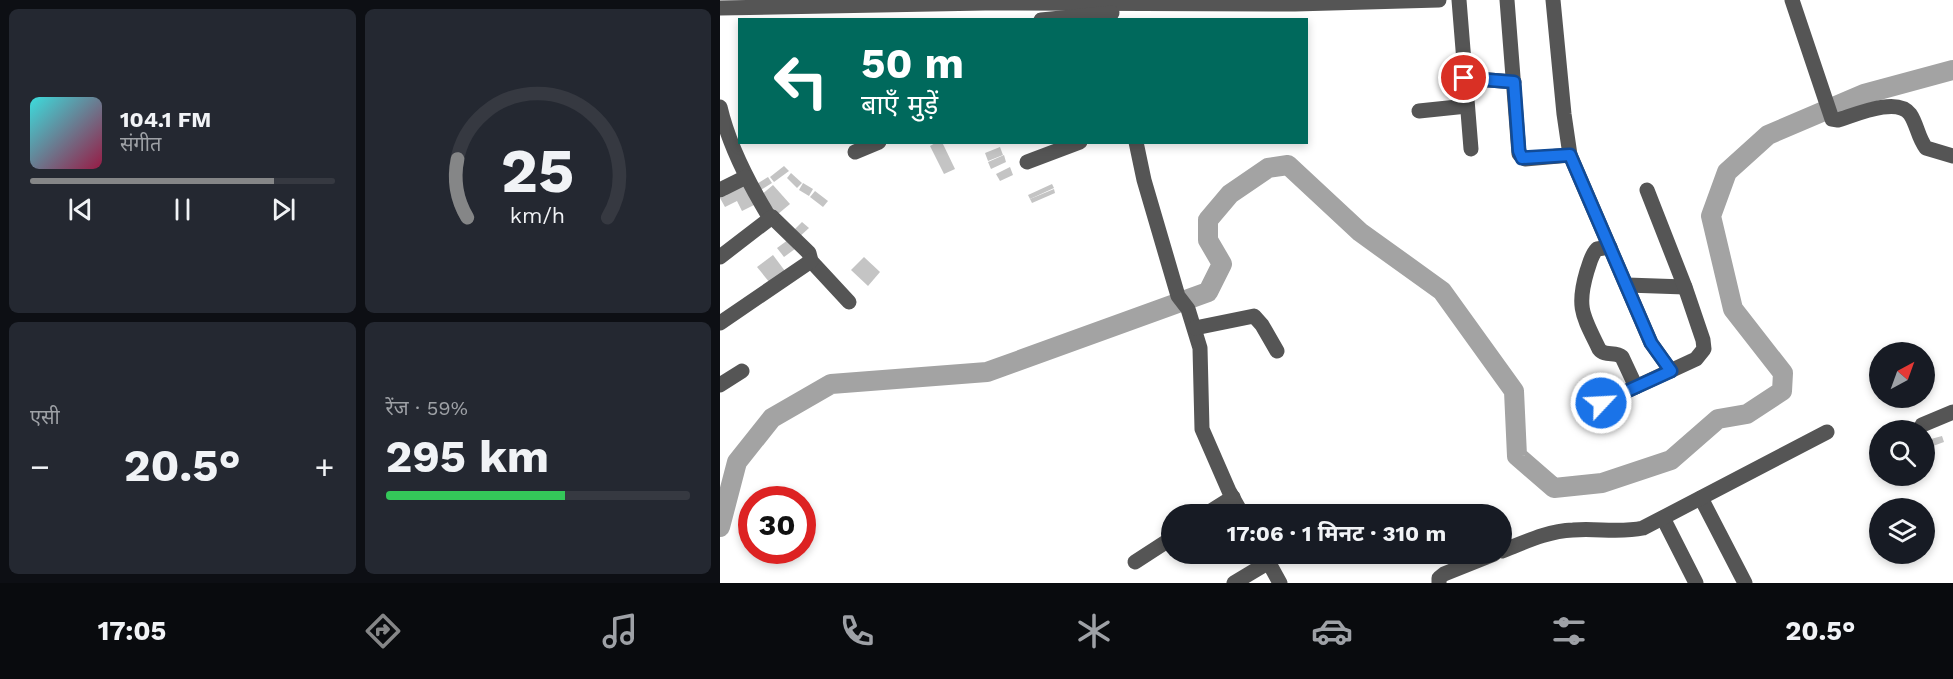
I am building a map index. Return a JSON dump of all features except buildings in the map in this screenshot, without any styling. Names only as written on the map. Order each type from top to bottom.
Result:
[{"type":"street","points":[[1060,18],[1116,12],[1439,0]]},
{"type":"street","points":[[1459,0],[1470,149]]},
{"type":"street","points":[[1507,0],[1520,156],[1525,159],[1570,155]]},
{"type":"street","points":[[1553,0],[1570,155],[1651,343],[1671,371]]},
{"type":"street","points":[[1792,0],[1833,119],[1882,107],[1903,108],[1912,119],[1926,148],[1953,156]]},
{"type":"street","points":[[720,8],[985,2],[1116,12]]},
{"type":"street","points":[[1464,78],[1514,82]]},
{"type":"street","points":[[1419,111],[1467,106]]},
{"type":"street","points":[[720,107],[724,135],[768,216],[772,217],[808,253],[811,261],[849,302]]},
{"type":"street","points":[[855,152],[874,144]]},
{"type":"street","points":[[1028,162],[1075,144]]},
{"type":"street","points":[[1136,144],[1144,180],[1178,296],[1188,309],[1200,348],[1202,429],[1237,504]]},
{"type":"street","points":[[720,190],[746,177]]},
{"type":"street","points":[[1601,403],[1696,359],[1704,349],[1703,339],[1685,287],[1647,190]]},
{"type":"street","points":[[720,257],[772,217]]},
{"type":"street","points":[[1610,247],[1599,248],[1593,252],[1582,288],[1582,312],[1599,349],[1603,353],[1618,354],[1622,357],[1636,387]]},
{"type":"street","points":[[720,323],[811,261]]},
{"type":"street","points":[[1627,285],[1685,287]]},
{"type":"street","points":[[1195,328],[1254,316],[1277,351]]},
{"type":"street","points":[[720,385],[742,371]]},
{"type":"street","points":[[1934,420],[1953,412]]},
{"type":"street","points":[[1512,547],[1553,532],[1636,530],[1827,432]]},
{"type":"street","points":[[1222,504],[1233,497]]},
{"type":"street","points":[[1701,498],[1745,583]]},
{"type":"street","points":[[1663,518],[1696,583]]},
{"type":"street","points":[[1135,562],[1161,545]]},
{"type":"street","points":[[1234,583],[1258,564]]},
{"type":"street","points":[[1269,564],[1280,583]]},
{"type":"street","points":[[1439,583],[1439,578],[1444,574],[1469,564]]},
{"type":"waterway","points":[[720,527],[737,462],[772,418],[831,384],[987,372],[1208,292],[1222,264],[1208,240],[1208,220],[1230,194],[1268,168],[1288,165],[1360,232],[1442,291],[1514,391],[1517,456],[1554,488],[1602,483],[1671,460],[1718,419],[1747,414],[1782,391],[1783,373],[1733,309],[1711,216],[1727,172],[1768,135],[1864,94],[1953,70]]},
{"type":"route","points":[[1464,78],[1514,82],[1519,151],[1522,158],[1570,155],[1654,350],[1671,371],[1601,403]]}]
